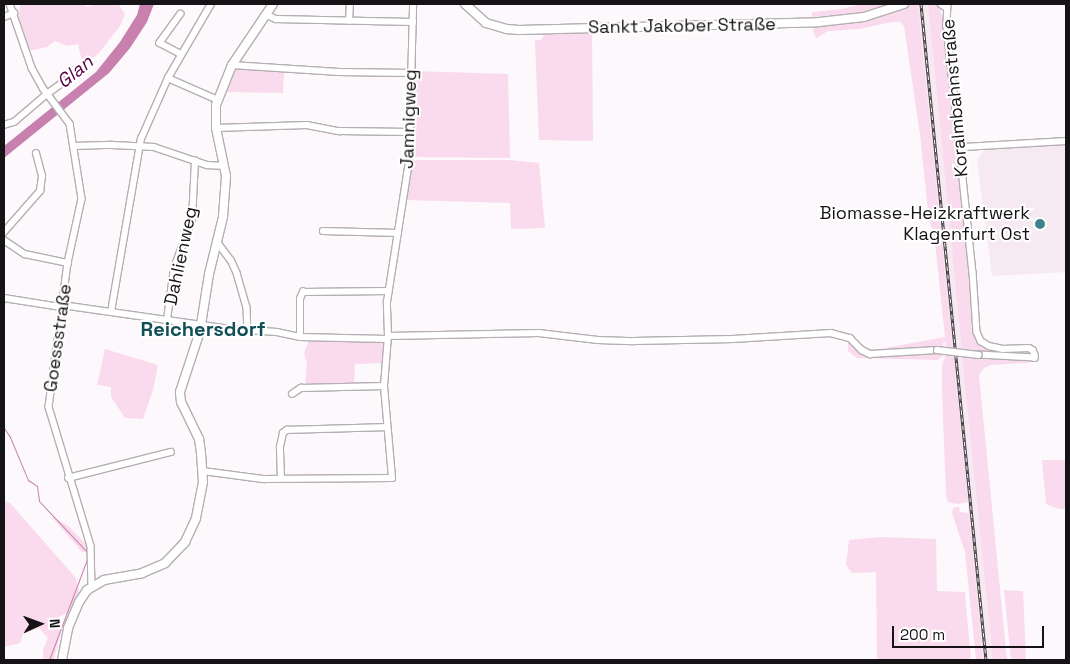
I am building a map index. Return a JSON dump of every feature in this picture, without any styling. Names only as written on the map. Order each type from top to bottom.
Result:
[{"type":"main road","points":[[62,660],[68,628],[79,602],[92,586],[110,578],[150,571],[165,563],[180,549],[189,536],[199,507],[203,471],[199,439],[181,402],[180,392],[202,325],[208,280],[218,243],[225,199],[224,166],[216,128],[218,100],[232,65],[273,4]]},
{"type":"main road","name":"Sankt Jakober Straße","points":[[466,4],[486,22],[507,29],[519,30],[819,22],[864,17],[901,5]]},
{"type":"street","name":"Goessstraße","points":[[10,4],[29,63],[47,94],[67,119],[71,128],[82,202],[68,262],[49,407],[68,478],[91,546],[92,586]]},
{"type":"street","points":[[111,312],[139,145],[168,78],[211,4]]},
{"type":"street","points":[[349,20],[350,4]]},
{"type":"street","name":"Jamnigweg","points":[[281,479],[392,478],[384,386],[388,291],[409,161],[413,4]]},
{"type":"street","name":"Koralmbahnstraße","points":[[387,337],[539,333],[598,340],[634,341],[733,339],[831,333],[850,338],[862,350],[870,354],[937,350],[978,355],[1035,358],[1035,352],[1031,349],[993,348],[983,343],[978,335],[950,64],[947,6],[941,4]]},
{"type":"street","points":[[4,17],[14,13]]},
{"type":"street","points":[[181,14],[160,43],[181,54]]},
{"type":"street","points":[[267,15],[276,19],[412,22]]},
{"type":"street","points":[[232,65],[339,72],[411,73]]},
{"type":"street","points":[[4,125],[14,122],[47,94],[79,71]]},
{"type":"street","points":[[168,78],[218,100]]},
{"type":"street","points":[[216,128],[306,125],[339,131],[410,132]]},
{"type":"street","points":[[964,147],[1066,141]]},
{"type":"street","points":[[74,146],[139,145],[162,149],[207,165],[224,166]]},
{"type":"street","points":[[4,232],[40,191],[42,176],[36,154]]},
{"type":"street","name":"Dahlienweg","points":[[167,320],[174,268],[192,220],[195,161]]},
{"type":"street","points":[[322,231],[398,233]]},
{"type":"street","points":[[4,240],[21,253],[68,262]]},
{"type":"street","points":[[218,243],[231,260],[237,272],[247,307],[248,331]]},
{"type":"street","points":[[300,337],[300,299],[303,292],[388,291]]},
{"type":"street","points":[[4,298],[248,331],[278,332],[300,337],[387,337]]},
{"type":"street","points":[[292,394],[296,389],[301,388],[384,386]]},
{"type":"street","points":[[203,471],[281,479],[280,447],[283,433],[287,430],[387,427]]},
{"type":"street","points":[[68,478],[171,452]]},
{"type":"shaded area","points":[[20,4],[84,4],[86,7],[95,4],[118,4],[125,14],[120,26],[99,53],[83,65],[78,44],[67,46],[55,41],[47,47],[29,51],[19,19]]},
{"type":"shaded area","points":[[140,4],[154,4],[147,22],[130,48],[109,73],[4,158],[4,146],[96,72],[120,42],[137,15]]},
{"type":"shaded area","points":[[861,4],[891,4],[859,13],[812,17],[812,12],[842,9]]},
{"type":"shaded area","points":[[918,4],[928,4],[993,660],[983,660]]},
{"type":"shaded area","points":[[918,4],[968,502],[957,504],[948,502],[946,496],[942,389],[942,365],[946,354],[945,342],[943,343],[943,349],[885,353],[867,351],[849,335],[832,330],[848,333],[864,347],[874,350],[945,337],[934,233],[929,220],[920,135],[904,26],[900,22],[892,22],[860,29],[828,31],[816,38],[813,31],[815,25],[864,20]]},
{"type":"shaded area","points":[[928,4],[938,4],[945,24],[971,274],[975,335],[980,343],[1027,350],[1032,354],[1030,356],[962,351]]},
{"type":"shaded area","points":[[592,33],[593,141],[539,140],[535,40],[541,40],[545,34]]},
{"type":"shaded area","points":[[234,68],[284,71],[283,93],[224,92]]},
{"type":"shaded area","points":[[415,71],[508,74],[510,158],[413,157]]},
{"type":"shaded area","points":[[1066,144],[1066,272],[992,276],[977,159],[986,148]]},
{"type":"shaded area","points":[[413,160],[510,160],[539,163],[545,228],[511,229],[510,203],[406,200]]},
{"type":"shaded area","points":[[309,341],[381,341],[385,344],[383,363],[355,364],[354,385],[305,386],[307,364],[304,353]]},
{"type":"shaded area","points":[[848,342],[863,352],[917,351],[944,353],[938,360],[857,358],[848,351]]},
{"type":"shaded area","points":[[105,349],[158,365],[153,390],[143,419],[125,418],[111,397],[111,387],[97,385]]},
{"type":"shaded area","points":[[962,355],[1030,361],[1027,363],[990,365],[983,369],[979,375],[1007,660],[993,660]]},
{"type":"shaded area","points":[[1042,460],[1066,460],[1066,509],[1059,509],[1046,504]]},
{"type":"shaded area","points":[[4,501],[10,503],[76,578],[79,594],[67,613],[59,617],[58,623],[61,630],[54,660],[43,660],[43,650],[48,638],[39,628],[23,634],[20,643],[4,647]]},
{"type":"shaded area","points":[[959,507],[960,512],[969,513],[983,660],[976,660],[965,552],[952,513],[953,508]]},
{"type":"shaded area","points":[[51,516],[67,525],[88,546],[88,551],[82,552]]},
{"type":"shaded area","points":[[879,537],[936,539],[937,591],[965,592],[971,660],[877,660],[876,572],[852,573],[846,565],[849,540]]},
{"type":"shaded area","points":[[1004,590],[1023,591],[1026,660],[1011,660]]},
{"type":"waterway","points":[[4,428],[10,437],[28,480],[37,486],[39,501],[89,554],[49,660]]},
{"type":"railway","points":[[921,4],[986,660]]},
{"type":"place","name":"Biomasse-Heizkraftwerk Klagenfurt Ost","points":[[1040,224]]},
{"type":"district","name":"Reichersdorf","points":[[203,329]]},
{"type":"water label","name":"Glan","points":[[75,72]]}]
